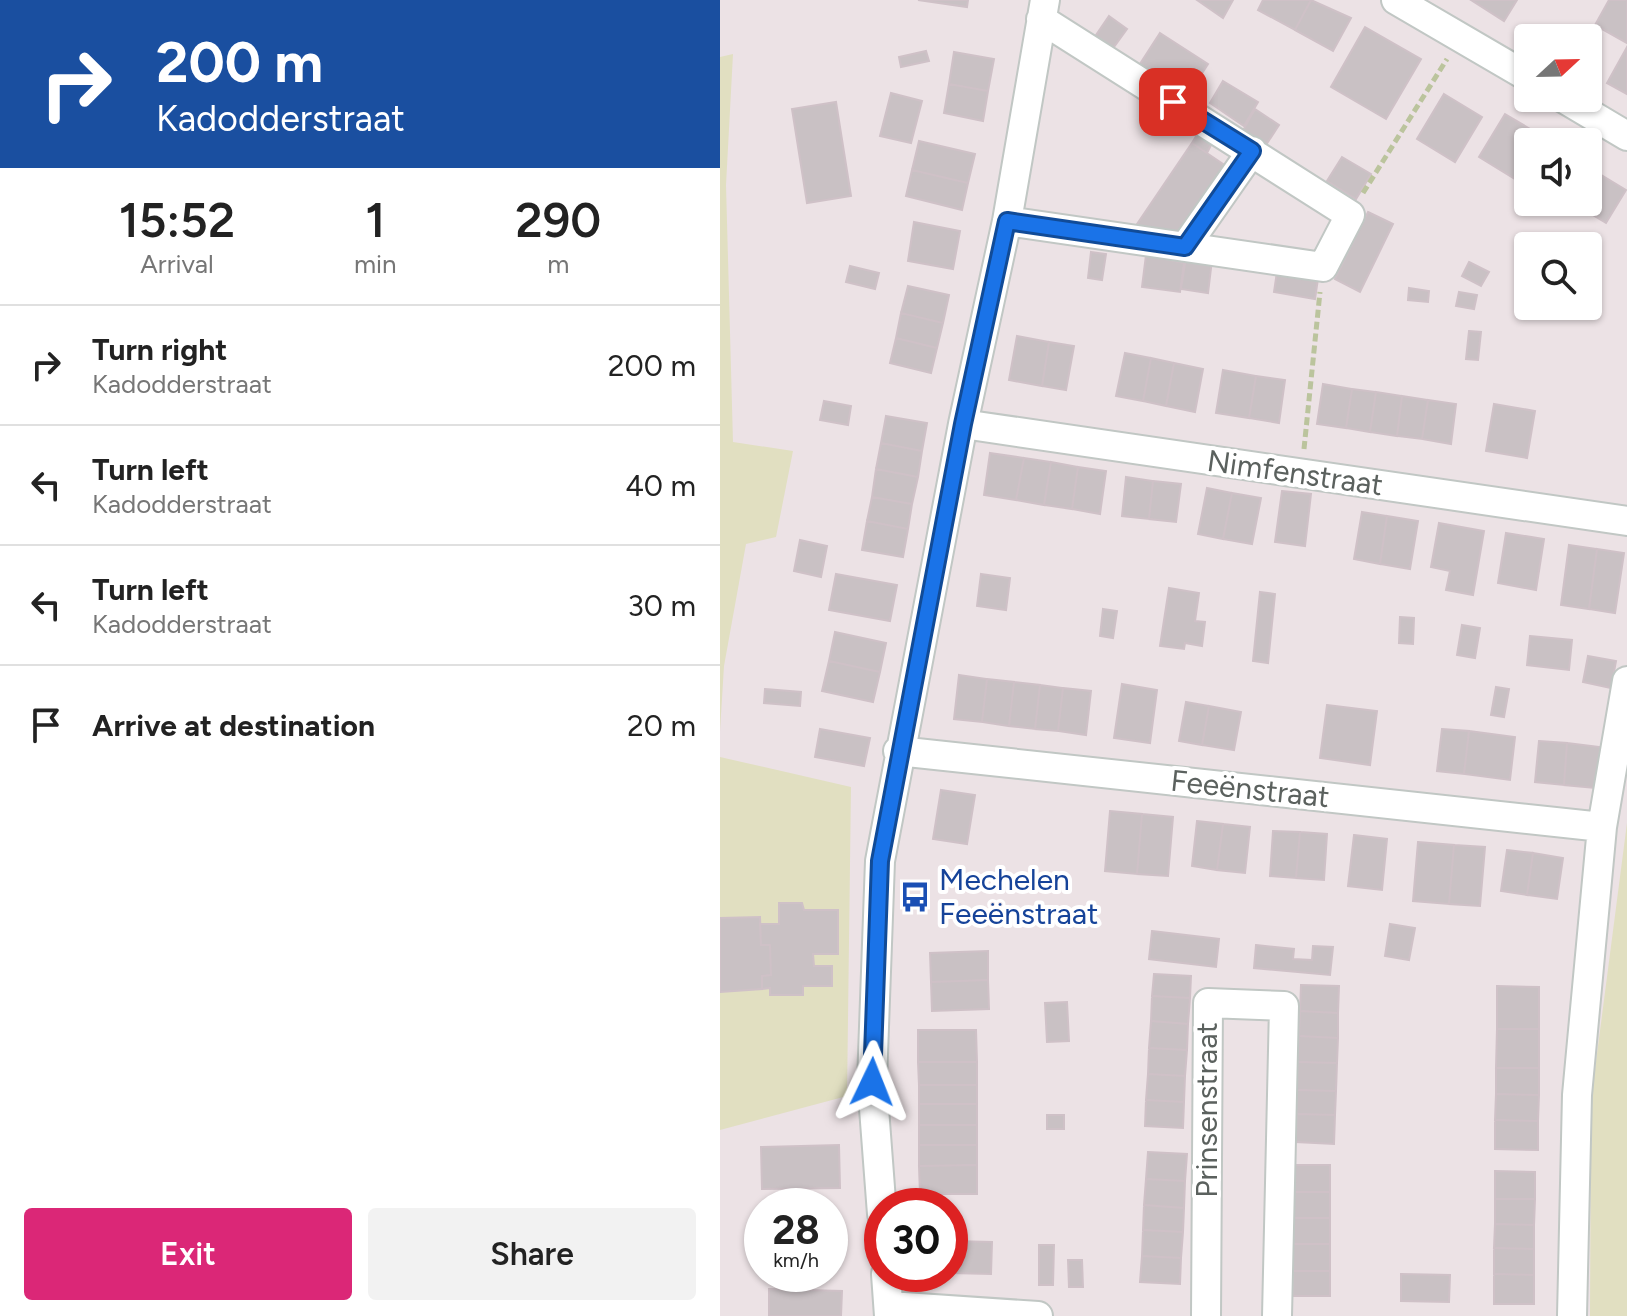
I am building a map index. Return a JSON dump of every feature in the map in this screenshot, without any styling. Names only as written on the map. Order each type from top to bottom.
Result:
[{"type":"street","points":[[1396,0],[1514,69]]},
{"type":"street","points":[[880,1188],[872,1082],[880,861],[898,751],[1007,221],[1043,10],[1350,215],[1323,267],[1007,221]]},
{"type":"street","points":[[1587,112],[1627,136]]},
{"type":"street","points":[[1185,247],[1252,151]]},
{"type":"street","name":"Nimfenstraat","points":[[963,424],[1627,521]]},
{"type":"street","points":[[1572,1316],[1577,1095],[1602,827],[1627,681]]},
{"type":"street","name":"Feeënstraat","points":[[898,751],[1602,827]]},
{"type":"street","name":"Prinsenstraat","points":[[1206,1316],[1208,1003],[1284,1006],[1277,1316]]},
{"type":"street","points":[[889,1311],[1038,1316]]},
{"type":"path","points":[[1350,215],[1460,38]]},
{"type":"path","points":[[1301,474],[1323,267]]},
{"type":"shaded area","points":[[733,54],[726,185],[733,442],[793,451],[776,537],[746,544],[724,666],[720,731],[720,57]]},
{"type":"shaded area","points":[[720,757],[851,787],[847,1096],[720,1130]]},
{"type":"shaded area","points":[[1627,823],[1627,1316],[1590,1316],[1591,1100]]},
{"type":"building","points":[[918,0],[968,0],[967,7]]},
{"type":"building","points":[[1197,0],[1233,0],[1223,18]]},
{"type":"building","points":[[1263,0],[1311,0],[1295,30],[1258,10]]},
{"type":"building","points":[[1311,0],[1351,18],[1333,51],[1295,30]]},
{"type":"building","points":[[1471,0],[1517,0],[1504,21]]},
{"type":"building","points":[[1609,0],[1627,0],[1627,43],[1602,29],[1602,24],[1596,24]]},
{"type":"building","points":[[1109,16],[1127,29],[1111,51],[1094,38]]},
{"type":"building","points":[[1365,27],[1421,59],[1386,119],[1331,87]]},
{"type":"building","points":[[1160,33],[1208,64],[1186,98],[1138,67]]},
{"type":"building","points":[[1627,47],[1627,94],[1607,83]]},
{"type":"building","points":[[926,51],[929,61],[901,67],[899,57]]},
{"type":"building","points":[[954,52],[994,59],[988,91],[949,84]]},
{"type":"building","points":[[1223,81],[1258,102],[1244,126],[1210,103]]},
{"type":"building","points":[[949,84],[988,91],[983,121],[944,113]]},
{"type":"building","points":[[891,93],[922,101],[911,143],[880,136]]},
{"type":"building","points":[[1444,94],[1482,117],[1455,162],[1417,139]]},
{"type":"building","points":[[836,102],[851,196],[807,203],[792,109]]},
{"type":"building","points":[[1255,109],[1279,125],[1266,145],[1242,132]]},
{"type":"building","points":[[1505,114],[1528,128],[1514,128],[1514,178],[1479,157]]},
{"type":"building","points":[[1200,130],[1214,139],[1207,153],[1192,143]]},
{"type":"building","points":[[919,141],[975,154],[968,183],[912,170]]},
{"type":"building","points":[[1192,143],[1226,166],[1181,235],[1135,227]]},
{"type":"building","points":[[1342,157],[1371,174],[1356,199],[1327,181]]},
{"type":"building","points":[[912,170],[968,183],[962,210],[906,196]]},
{"type":"building","points":[[1602,175],[1626,190],[1606,223],[1594,216],[1602,216]]},
{"type":"building","points":[[1368,212],[1393,224],[1360,292],[1335,279]]},
{"type":"building","points":[[914,222],[960,231],[953,269],[908,261]]},
{"type":"building","points":[[1091,252],[1106,254],[1102,280],[1088,278]]},
{"type":"building","points":[[1146,255],[1184,263],[1180,292],[1142,287]]},
{"type":"building","points":[[1186,257],[1212,260],[1208,293],[1181,289]]},
{"type":"building","points":[[1469,262],[1489,272],[1481,286],[1462,276]]},
{"type":"building","points":[[1278,265],[1319,272],[1315,299],[1274,292]]},
{"type":"building","points":[[850,266],[879,273],[875,289],[846,282]]},
{"type":"building","points":[[908,286],[949,295],[943,323],[901,313]]},
{"type":"building","points":[[1409,288],[1429,291],[1428,302],[1408,300]]},
{"type":"building","points":[[1459,292],[1477,295],[1474,309],[1456,306]]},
{"type":"building","points":[[901,313],[943,323],[937,348],[896,338]]},
{"type":"building","points":[[1469,331],[1481,332],[1478,360],[1466,359]]},
{"type":"building","points":[[1017,336],[1049,342],[1042,386],[1009,380]]},
{"type":"building","points":[[896,338],[937,348],[931,373],[890,363]]},
{"type":"building","points":[[1049,342],[1074,346],[1066,390],[1042,386]]},
{"type":"building","points":[[1125,353],[1151,358],[1143,401],[1116,396]]},
{"type":"building","points":[[1151,358],[1174,363],[1166,406],[1143,401]]},
{"type":"building","points":[[1174,363],[1203,369],[1195,412],[1166,406]]},
{"type":"building","points":[[1223,370],[1256,376],[1249,418],[1216,413]]},
{"type":"building","points":[[1256,376],[1285,380],[1279,423],[1249,418]]},
{"type":"building","points":[[1323,384],[1352,389],[1346,428],[1317,424]]},
{"type":"building","points":[[1352,389],[1376,392],[1370,432],[1346,428]]},
{"type":"building","points":[[1376,392],[1402,396],[1397,436],[1370,432]]},
{"type":"building","points":[[1402,396],[1428,400],[1422,439],[1397,436]]},
{"type":"building","points":[[1428,400],[1456,404],[1451,444],[1422,439]]},
{"type":"building","points":[[824,401],[851,406],[848,425],[820,420]]},
{"type":"building","points":[[1494,404],[1535,411],[1527,458],[1486,451]]},
{"type":"building","points":[[886,416],[927,423],[922,451],[881,443]]},
{"type":"building","points":[[881,443],[922,451],[918,477],[876,469]]},
{"type":"building","points":[[990,453],[1024,458],[1016,500],[984,495]]},
{"type":"building","points":[[1024,458],[1051,462],[1044,505],[1016,500]]},
{"type":"building","points":[[1051,462],[1078,467],[1072,509],[1044,505]]},
{"type":"building","points":[[1078,467],[1106,471],[1100,514],[1072,509]]},
{"type":"building","points":[[876,469],[918,477],[912,504],[872,497]]},
{"type":"building","points":[[1126,477],[1153,481],[1149,519],[1122,516]]},
{"type":"building","points":[[1153,481],[1181,484],[1176,522],[1149,519]]},
{"type":"building","points":[[1207,488],[1232,493],[1223,539],[1198,534]]},
{"type":"building","points":[[1282,491],[1311,494],[1305,546],[1275,542]]},
{"type":"building","points":[[1232,493],[1261,498],[1252,544],[1223,539]]},
{"type":"building","points":[[872,497],[912,504],[908,529],[867,521]]},
{"type":"building","points":[[1362,512],[1387,516],[1380,564],[1354,559]]},
{"type":"building","points":[[1387,516],[1418,521],[1410,569],[1380,564]]},
{"type":"building","points":[[867,521],[908,529],[903,557],[862,550]]},
{"type":"building","points":[[1439,523],[1484,531],[1473,595],[1446,590],[1450,571],[1431,567]]},
{"type":"building","points":[[1506,533],[1544,539],[1536,590],[1498,583]]},
{"type":"building","points":[[800,540],[827,546],[821,577],[794,571]]},
{"type":"building","points":[[1569,545],[1597,549],[1589,609],[1561,605]]},
{"type":"building","points":[[1597,549],[1624,553],[1615,613],[1589,609]]},
{"type":"building","points":[[836,574],[897,585],[890,621],[829,610]]},
{"type":"building","points":[[981,574],[1010,578],[1006,610],[977,606]]},
{"type":"building","points":[[1169,588],[1199,593],[1195,621],[1205,622],[1202,646],[1185,643],[1184,649],[1160,646]]},
{"type":"building","points":[[1260,592],[1275,594],[1268,663],[1253,661]]},
{"type":"building","points":[[1103,609],[1117,611],[1113,638],[1100,636]]},
{"type":"building","points":[[1400,617],[1414,618],[1413,644],[1399,643]]},
{"type":"building","points":[[1462,625],[1480,628],[1475,658],[1457,655]]},
{"type":"building","points":[[835,632],[886,643],[880,672],[829,661]]},
{"type":"building","points":[[1530,636],[1572,640],[1569,670],[1527,665]]},
{"type":"building","points":[[1588,656],[1616,661],[1611,688],[1583,682]]},
{"type":"building","points":[[829,661],[880,672],[873,702],[822,691]]},
{"type":"building","points":[[959,675],[987,679],[982,722],[954,719]]},
{"type":"building","points":[[987,679],[1014,682],[1009,726],[982,722]]},
{"type":"building","points":[[1014,682],[1040,685],[1035,729],[1009,726]]},
{"type":"building","points":[[1122,684],[1157,690],[1150,743],[1114,738]]},
{"type":"building","points":[[1040,685],[1063,688],[1058,731],[1035,729]]},
{"type":"building","points":[[1496,687],[1509,689],[1504,717],[1491,715]]},
{"type":"building","points":[[1063,688],[1091,691],[1086,735],[1058,731]]},
{"type":"building","points":[[765,689],[801,692],[800,706],[764,703]]},
{"type":"building","points":[[1186,702],[1209,706],[1202,745],[1179,741]]},
{"type":"building","points":[[1327,705],[1377,711],[1370,765],[1320,758]]},
{"type":"building","points":[[1209,706],[1241,712],[1234,750],[1202,745]]},
{"type":"building","points":[[820,729],[870,738],[864,766],[815,757]]},
{"type":"building","points":[[1442,729],[1469,731],[1464,774],[1437,771]]},
{"type":"building","points":[[1469,731],[1515,737],[1510,780],[1464,774]]},
{"type":"building","points":[[1539,741],[1567,743],[1564,785],[1535,782]]},
{"type":"building","points":[[1567,743],[1600,747],[1595,788],[1564,785]]},
{"type":"building","points":[[941,790],[975,795],[967,844],[933,839]]},
{"type":"building","points":[[1110,811],[1142,814],[1137,874],[1105,871]]},
{"type":"building","points":[[1142,814],[1173,817],[1168,876],[1137,874]]},
{"type":"building","points":[[1197,821],[1223,824],[1217,870],[1192,866]]},
{"type":"building","points":[[1223,824],[1250,827],[1245,873],[1217,870]]},
{"type":"building","points":[[1273,831],[1300,832],[1296,878],[1270,876]]},
{"type":"building","points":[[1300,832],[1327,834],[1324,880],[1296,878]]},
{"type":"building","points":[[1354,835],[1387,839],[1382,890],[1348,886]]},
{"type":"building","points":[[1418,842],[1454,845],[1449,904],[1413,901]]},
{"type":"building","points":[[1454,845],[1485,847],[1480,906],[1449,904]]},
{"type":"building","points":[[1507,850],[1533,853],[1527,895],[1501,891]]},
{"type":"building","points":[[1533,853],[1563,858],[1557,899],[1527,895]]},
{"type":"building","points":[[779,903],[802,903],[804,910],[838,910],[838,954],[813,954],[814,966],[832,966],[832,986],[803,986],[803,995],[770,995],[770,988],[762,989],[762,976],[771,975],[770,945],[761,945],[760,924],[779,924]]},
{"type":"building","points":[[760,917],[761,945],[770,945],[771,975],[762,976],[762,989],[720,992],[720,918]]},
{"type":"building","points":[[1390,924],[1415,928],[1409,960],[1385,956]]},
{"type":"building","points":[[1152,931],[1219,939],[1216,967],[1149,959]]},
{"type":"building","points":[[1256,945],[1294,949],[1293,959],[1312,960],[1313,946],[1333,947],[1330,975],[1254,968]]},
{"type":"building","points":[[988,951],[988,980],[931,982],[930,953]]},
{"type":"building","points":[[1154,974],[1191,976],[1190,998],[1152,996]]},
{"type":"building","points":[[988,980],[989,1009],[932,1011],[931,982]]},
{"type":"building","points":[[1301,985],[1339,986],[1338,1013],[1300,1011]]},
{"type":"building","points":[[1497,986],[1539,987],[1539,1029],[1497,1029]]},
{"type":"building","points":[[1152,996],[1190,998],[1188,1024],[1151,1021]]},
{"type":"building","points":[[1067,1002],[1069,1041],[1047,1042],[1045,1003]]},
{"type":"building","points":[[1300,1011],[1338,1013],[1338,1038],[1299,1036]]},
{"type":"building","points":[[1151,1021],[1188,1024],[1187,1050],[1149,1048]]},
{"type":"building","points":[[1497,1029],[1539,1029],[1539,1068],[1496,1068]]},
{"type":"building","points":[[918,1030],[976,1030],[977,1062],[918,1062]]},
{"type":"building","points":[[1299,1036],[1338,1038],[1337,1063],[1298,1062]]},
{"type":"building","points":[[1149,1048],[1187,1050],[1185,1076],[1148,1074]]},
{"type":"building","points":[[918,1062],[977,1062],[977,1085],[919,1085]]},
{"type":"building","points":[[1298,1062],[1337,1063],[1336,1091],[1297,1090]]},
{"type":"building","points":[[1496,1068],[1539,1068],[1539,1095],[1496,1094]]},
{"type":"building","points":[[1148,1074],[1185,1076],[1184,1102],[1146,1100]]},
{"type":"building","points":[[919,1085],[977,1085],[977,1104],[919,1104]]},
{"type":"building","points":[[1297,1090],[1336,1091],[1335,1115],[1297,1114]]},
{"type":"building","points":[[1496,1094],[1539,1095],[1538,1121],[1495,1120]]},
{"type":"building","points":[[1146,1100],[1184,1102],[1183,1128],[1145,1126]]},
{"type":"building","points":[[919,1104],[977,1104],[977,1125],[919,1125]]},
{"type":"building","points":[[1297,1114],[1335,1115],[1334,1144],[1296,1142]]},
{"type":"building","points":[[1047,1115],[1064,1115],[1064,1129],[1047,1129]]},
{"type":"building","points":[[1495,1120],[1538,1121],[1538,1150],[1495,1149]]},
{"type":"building","points":[[919,1125],[977,1125],[977,1145],[919,1145]]},
{"type":"building","points":[[839,1145],[840,1188],[762,1188],[761,1147]]},
{"type":"building","points":[[919,1145],[977,1145],[977,1165],[919,1166]]},
{"type":"building","points":[[1148,1152],[1187,1154],[1185,1181],[1146,1179]]},
{"type":"building","points":[[977,1165],[977,1194],[968,1194],[968,1188],[920,1188],[919,1166]]},
{"type":"building","points":[[1293,1165],[1330,1165],[1330,1192],[1293,1192]]},
{"type":"building","points":[[1495,1171],[1535,1172],[1535,1199],[1495,1199]]},
{"type":"building","points":[[1146,1179],[1185,1181],[1184,1208],[1144,1205]]},
{"type":"building","points":[[1293,1192],[1330,1192],[1330,1218],[1292,1218]]},
{"type":"building","points":[[1495,1199],[1535,1199],[1534,1225],[1495,1224]]},
{"type":"building","points":[[1144,1205],[1184,1208],[1183,1232],[1143,1230]]},
{"type":"building","points":[[1292,1218],[1330,1218],[1330,1244],[1293,1244]]},
{"type":"building","points":[[1495,1224],[1534,1225],[1534,1249],[1494,1248]]},
{"type":"building","points":[[1143,1230],[1183,1232],[1181,1258],[1142,1256]]},
{"type":"building","points":[[968,1241],[992,1242],[991,1274],[968,1273]]},
{"type":"building","points":[[1293,1244],[1330,1244],[1330,1271],[1293,1271]]},
{"type":"building","points":[[1039,1245],[1054,1245],[1053,1285],[1039,1285]]},
{"type":"building","points":[[1494,1248],[1534,1249],[1534,1275],[1494,1274]]},
{"type":"building","points":[[1142,1256],[1181,1258],[1180,1284],[1140,1282]]},
{"type":"building","points":[[1068,1260],[1082,1260],[1083,1287],[1069,1287]]},
{"type":"building","points":[[1293,1271],[1330,1271],[1330,1296],[1293,1296]]},
{"type":"building","points":[[1401,1274],[1450,1275],[1449,1302],[1401,1301]]},
{"type":"building","points":[[1494,1274],[1534,1275],[1534,1304],[1494,1304]]},
{"type":"building","points":[[769,1292],[842,1292],[841,1316],[769,1316]]},
{"type":"place","name":"Mechelen Feeënstraat","points":[[915,897]]},
{"type":"route","points":[[872,1082],[880,861],[898,751],[1007,221],[1185,247],[1252,151],[1173,102]]}]
